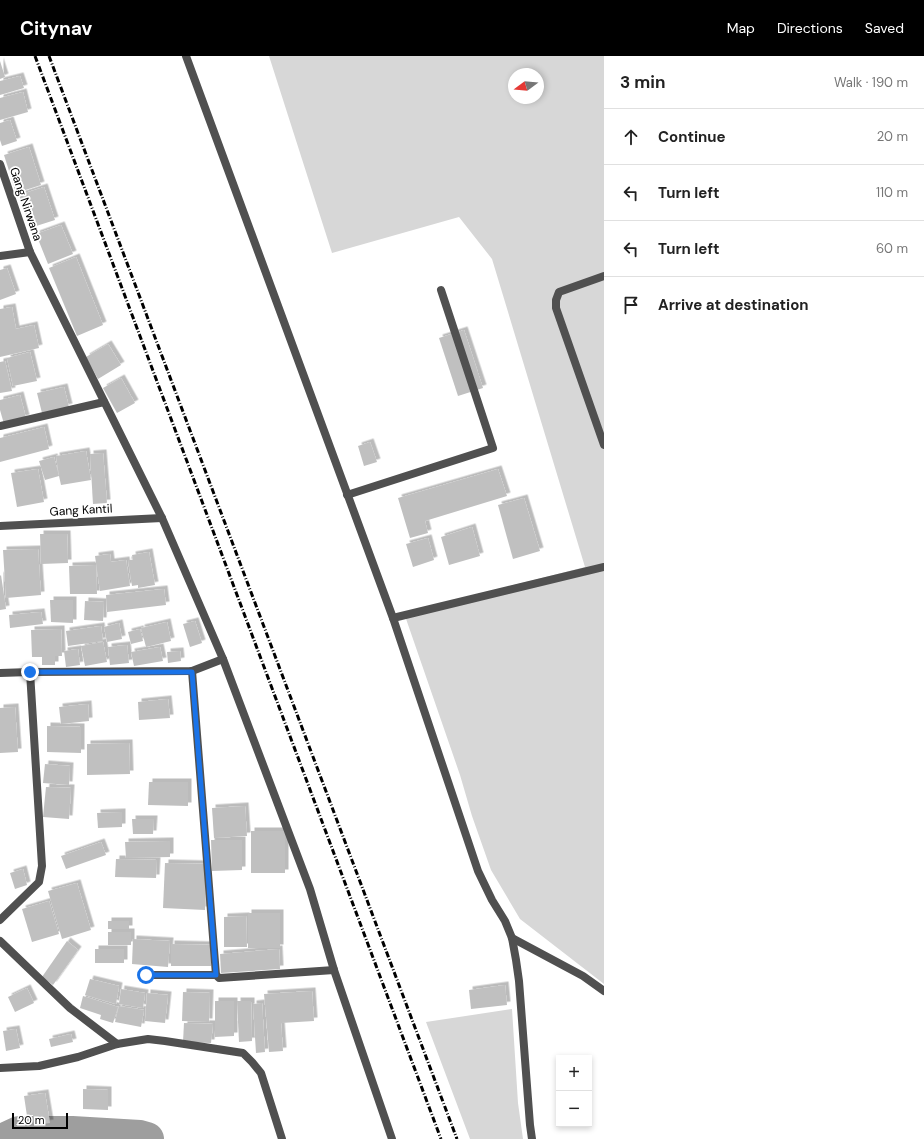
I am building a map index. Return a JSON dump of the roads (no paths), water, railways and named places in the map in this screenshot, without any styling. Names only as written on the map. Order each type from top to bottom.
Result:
[{"type":"street","points":[[186,56],[393,618],[478,871],[492,900],[505,921],[512,938],[519,981],[532,1139]]},
{"type":"street","name":"Gang Nirwana","points":[[0,164],[30,252],[162,518],[223,660],[310,889],[334,970],[392,1139]]},
{"type":"street","points":[[0,256],[30,252]]},
{"type":"street","points":[[604,276],[559,292],[556,300],[556,308],[604,445]]},
{"type":"street","points":[[347,495],[493,448],[441,290]]},
{"type":"street","points":[[0,426],[104,402]]},
{"type":"street","name":"Gang Kantil","points":[[0,526],[162,518]]},
{"type":"street","points":[[393,618],[604,567]]},
{"type":"street","points":[[0,673],[192,672],[223,660]]},
{"type":"street","points":[[0,920],[41,879],[42,866],[30,672]]},
{"type":"street","points":[[192,672],[216,975]]},
{"type":"street","points":[[512,938],[583,976],[604,991]]},
{"type":"street","points":[[0,941],[70,1008],[117,1044]]},
{"type":"street","points":[[146,975],[216,975],[219,978],[334,970]]},
{"type":"street","points":[[0,1068],[39,1066],[78,1057],[117,1044],[148,1039],[165,1040],[243,1053],[261,1073],[282,1139]]},
{"type":"waterway","points":[[6,1139],[19,1133],[72,1133],[140,1137],[147,1139]]},
{"type":"railway","points":[[35,56],[441,1139]]},
{"type":"railway","points":[[49,56],[457,1139]]}]
